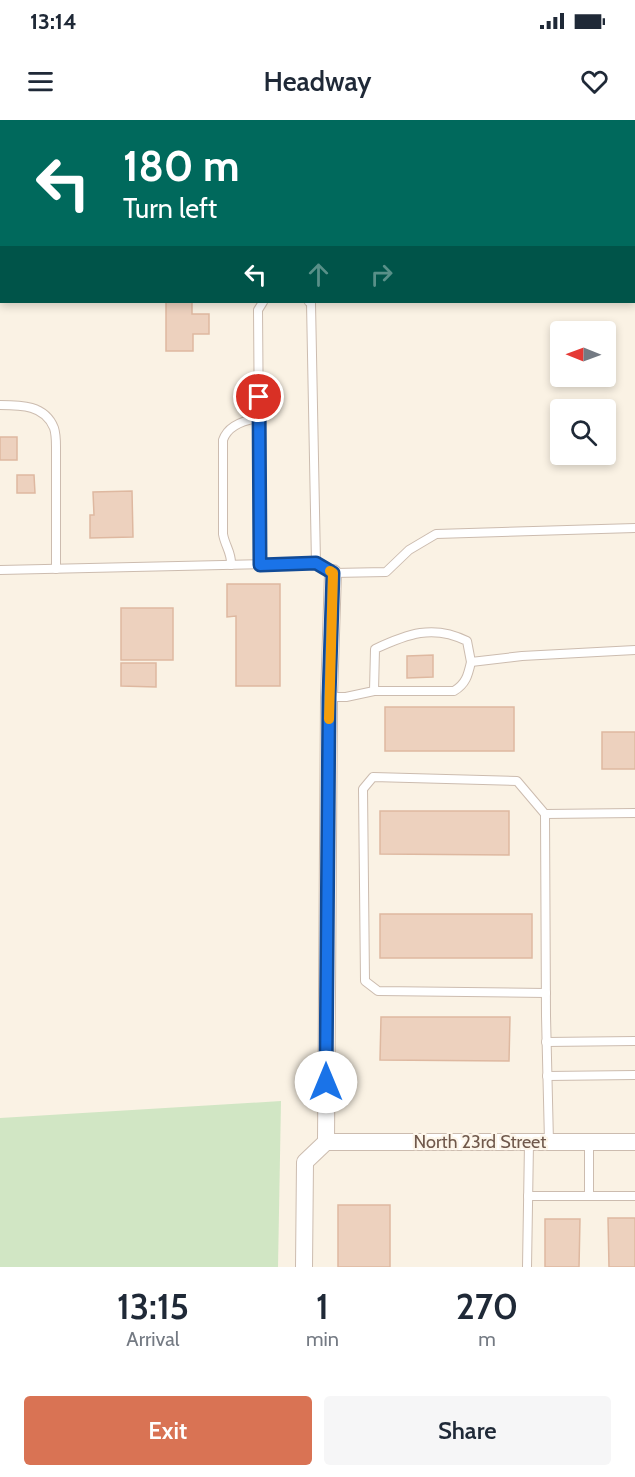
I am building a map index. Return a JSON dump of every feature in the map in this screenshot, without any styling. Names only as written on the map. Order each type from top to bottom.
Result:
[{"type":"street","points":[[304,1267],[305,1162],[326,1142],[329,697],[333,573]]},
{"type":"street","name":"North 23rd Street","points":[[326,1142],[635,1142]]},
{"type":"lane","points":[[260,565],[258,310],[262,303]]},
{"type":"lane","points":[[311,303],[316,563]]},
{"type":"lane","points":[[0,405],[33,407],[44,414],[54,428],[56,569]]},
{"type":"lane","points":[[231,565],[232,555],[223,534],[223,440],[225,432],[248,420],[259,418]]},
{"type":"lane","points":[[0,570],[316,563],[333,573],[386,572],[409,550],[436,534],[635,528]]},
{"type":"lane","points":[[329,697],[346,697],[374,691],[454,691],[462,687],[471,662],[467,641],[453,634],[426,632],[401,637],[375,649],[374,691]]},
{"type":"lane","points":[[471,662],[522,656],[635,650]]},
{"type":"lane","points":[[546,993],[378,991],[365,981],[363,789],[373,777],[517,781],[545,814],[549,1143]]},
{"type":"lane","points":[[545,814],[635,813]]},
{"type":"lane","points":[[546,1042],[635,1041]]},
{"type":"lane","points":[[547,1076],[635,1075]]},
{"type":"lane","points":[[589,1142],[589,1196]]},
{"type":"lane","points":[[527,1267],[529,1143]]},
{"type":"lane","points":[[528,1196],[635,1196]]},
{"type":"green space","points":[[281,1101],[278,1267],[0,1267],[0,1118]]},
{"type":"building","points":[[166,303],[192,303],[192,314],[209,314],[209,334],[193,334],[193,351],[166,351]]},
{"type":"building","points":[[0,437],[17,437],[17,460],[0,460]]},
{"type":"building","points":[[17,475],[34,475],[35,493],[17,493]]},
{"type":"building","points":[[132,491],[133,537],[90,538],[90,515],[94,515],[93,492]]},
{"type":"building","points":[[227,584],[280,584],[280,686],[236,686],[236,616],[227,617]]},
{"type":"building","points":[[121,608],[173,608],[173,660],[121,660]]},
{"type":"building","points":[[433,655],[433,677],[407,678],[407,656]]},
{"type":"building","points":[[121,663],[156,663],[156,687],[121,686]]},
{"type":"building","points":[[385,707],[514,707],[514,751],[385,751]]},
{"type":"building","points":[[602,732],[635,732],[635,769],[602,769]]},
{"type":"building","points":[[380,811],[509,811],[509,855],[380,854]]},
{"type":"building","points":[[380,914],[532,914],[532,958],[380,958]]},
{"type":"building","points":[[381,1017],[510,1017],[509,1061],[380,1060]]},
{"type":"building","points":[[338,1205],[390,1205],[390,1267],[338,1267]]},
{"type":"building","points":[[608,1218],[635,1218],[635,1267],[609,1267]]},
{"type":"building","points":[[545,1219],[580,1219],[579,1267],[545,1267]]},
{"type":"slow traffic","points":[[329,719],[333,573],[330,571]]},
{"type":"route","points":[[259,397],[260,565],[316,563],[333,573],[329,697],[326,1082]]}]
